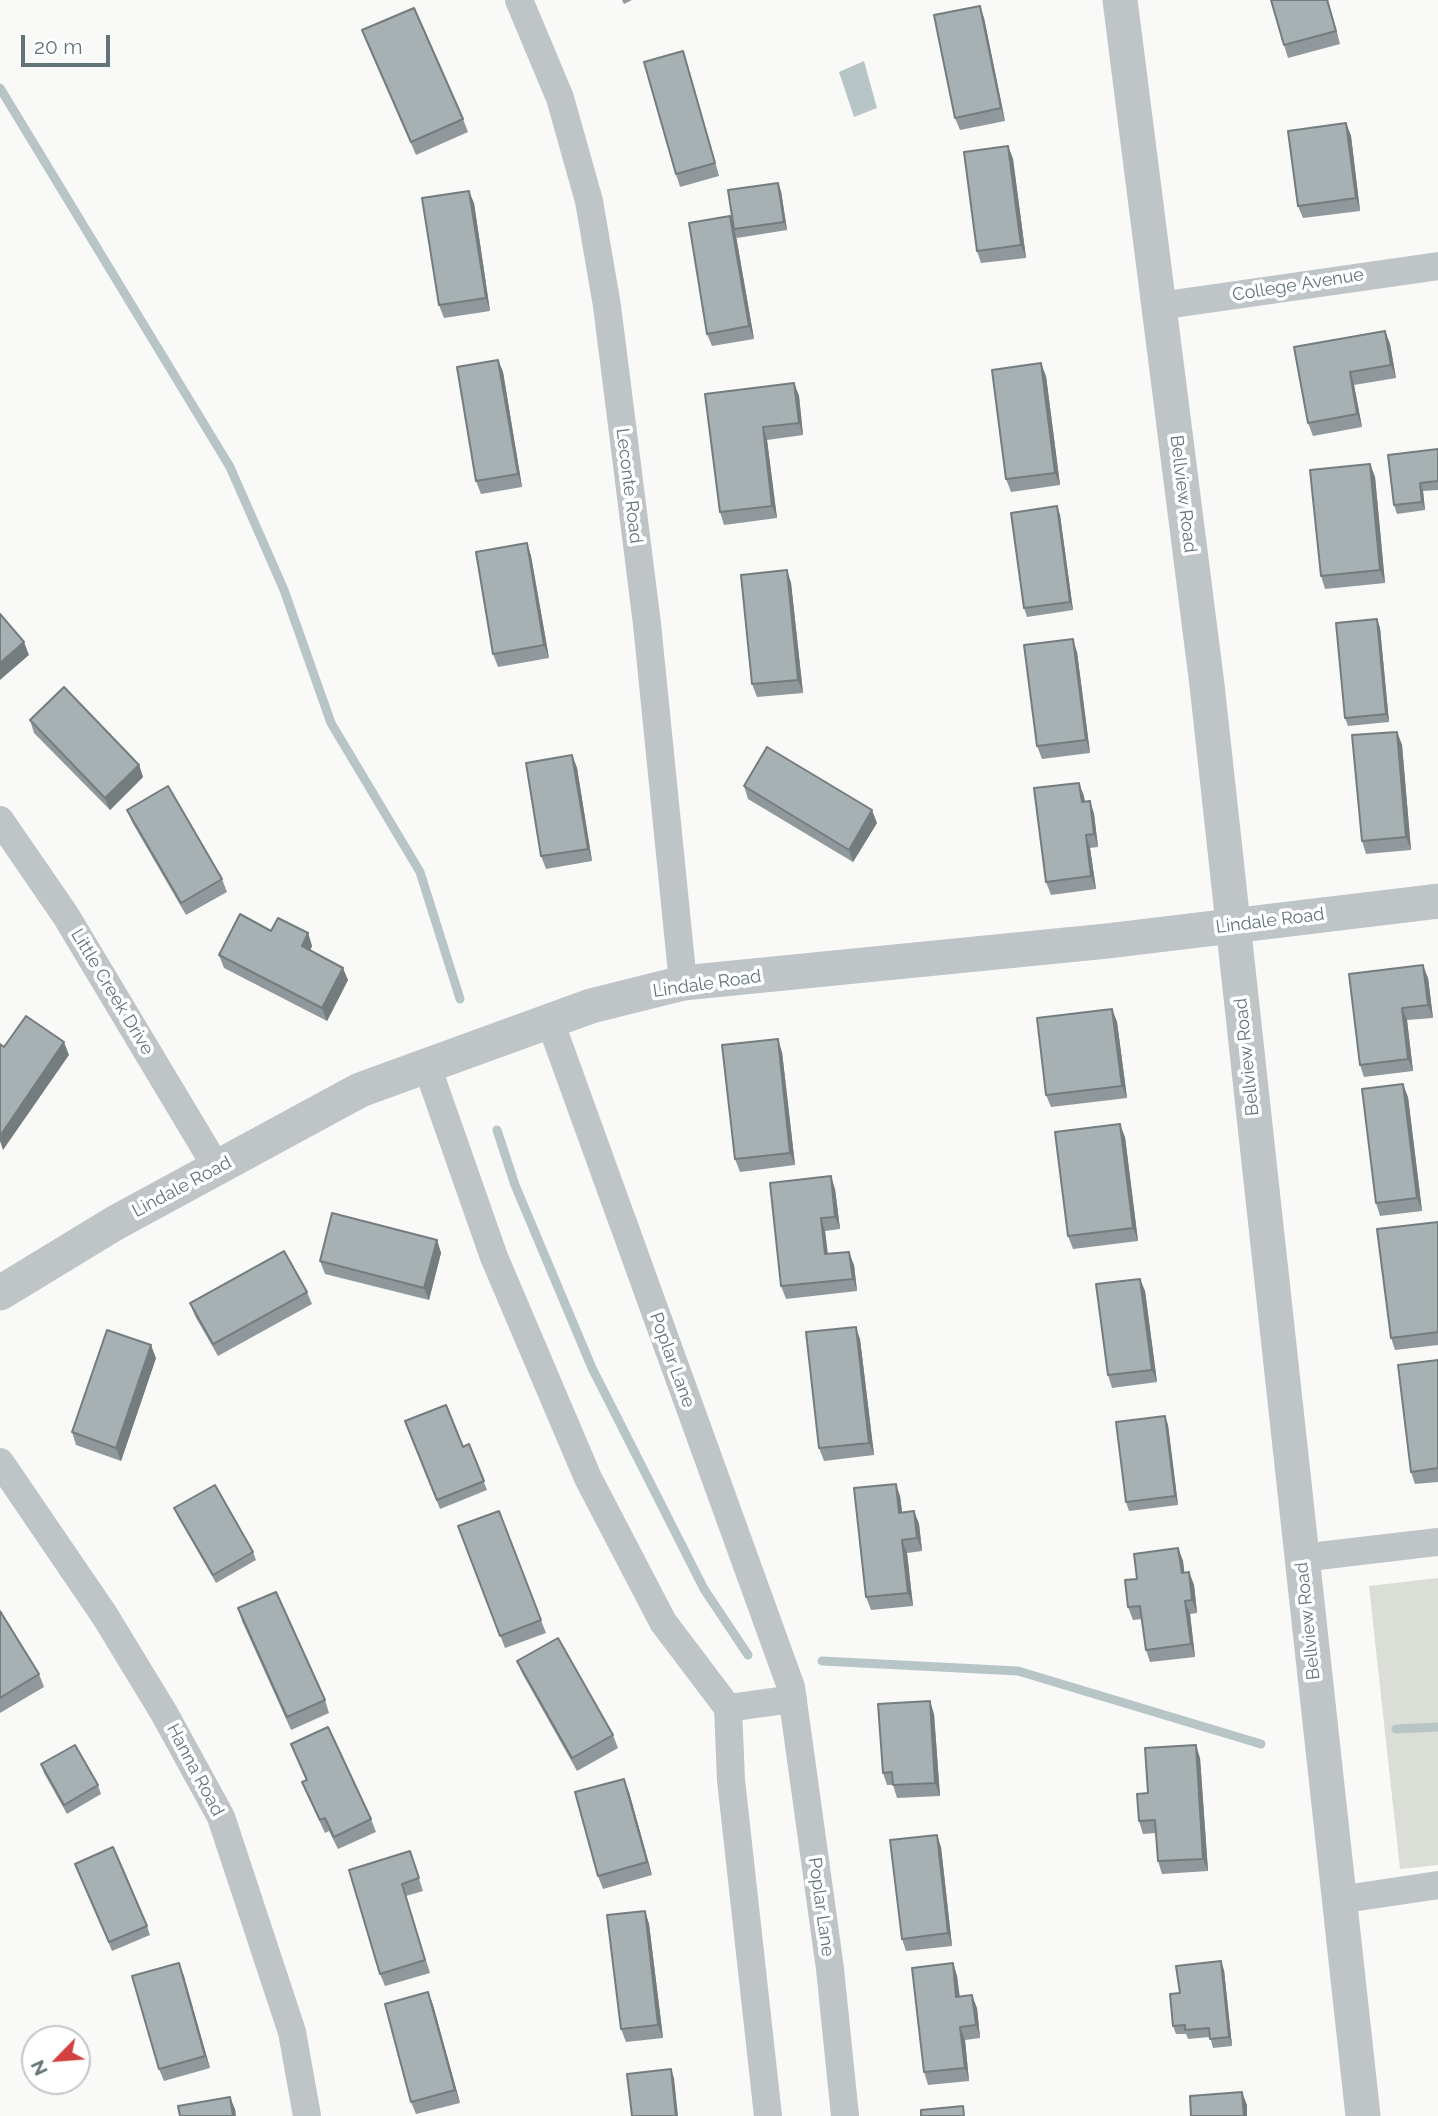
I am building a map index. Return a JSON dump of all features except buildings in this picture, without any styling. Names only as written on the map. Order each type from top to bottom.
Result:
[{"type":"street","name":"Leconte Road","points":[[519,0],[564,111],[589,201],[607,306],[646,624],[683,983]]},
{"type":"street","name":"Bellview Road","points":[[1120,0],[1205,671],[1363,2116]]},
{"type":"street","name":"College Avenue","points":[[1159,306],[1438,266]]},
{"type":"street","name":"Little Creek Drive","points":[[0,820],[66,916],[217,1168]]},
{"type":"street","name":"Lindale Road","points":[[0,1293],[115,1223],[360,1090],[591,1006],[683,983],[1107,941],[1438,901]]},
{"type":"street","name":"Poplar Lane","points":[[550,1021],[791,1687],[830,1969],[845,2116]]},
{"type":"street","points":[[427,1066],[494,1257],[588,1478],[663,1622],[728,1708],[731,1780],[768,2116]]},
{"type":"street","name":"Hanna Road","points":[[0,1462],[105,1616],[222,1816],[292,2032],[307,2116]]},
{"type":"street","points":[[1301,1558],[1438,1542]]},
{"type":"street","points":[[728,1708],[793,1699]]},
{"type":"street","points":[[1338,1900],[1438,1885]]},
{"type":"shaded area","points":[[864,61],[877,108],[854,117],[839,72]]},
{"type":"shaded area","points":[[1438,1578],[1438,1865],[1400,1869],[1369,1586]]},
{"type":"waterway","points":[[0,88],[230,467],[284,590],[331,723],[420,872],[460,999]]},
{"type":"waterway","points":[[497,1130],[515,1185],[592,1368],[704,1589],[748,1655]]},
{"type":"waterway","points":[[822,1661],[1018,1671],[1261,1744]]},
{"type":"waterway","points":[[1396,1729],[1438,1727]]}]
